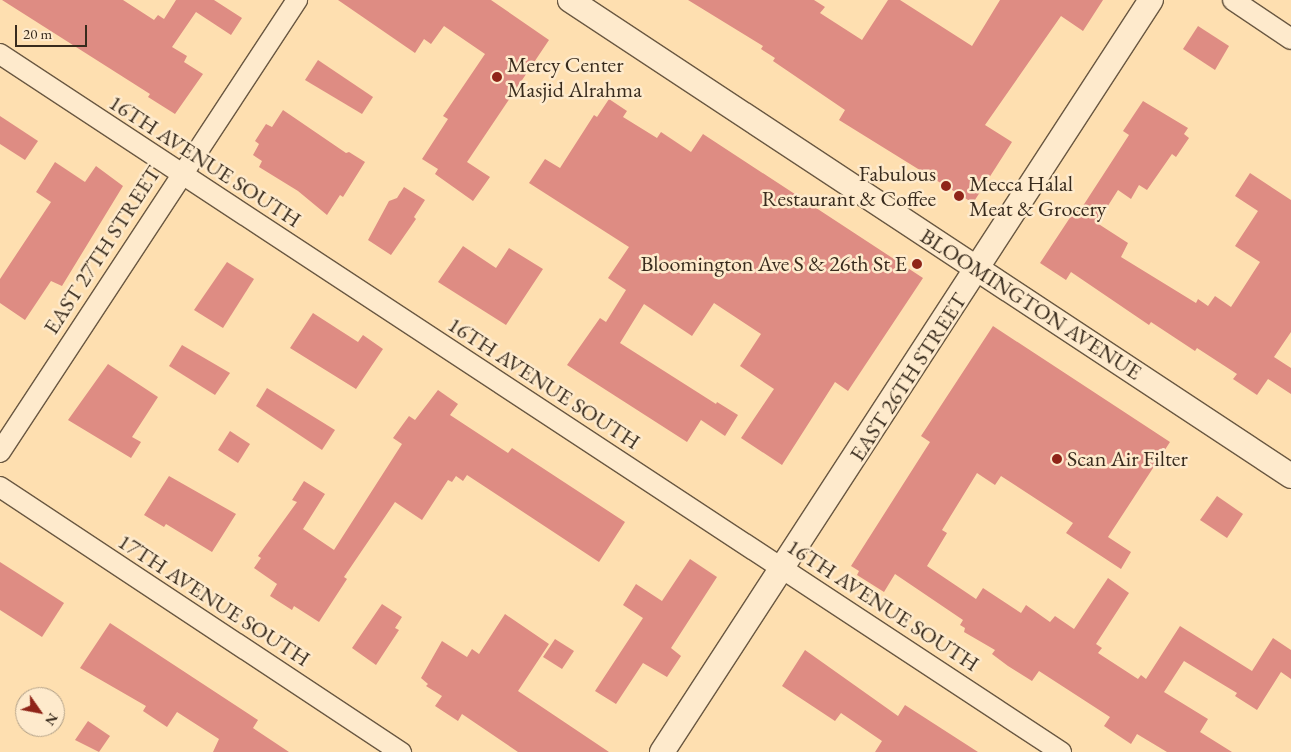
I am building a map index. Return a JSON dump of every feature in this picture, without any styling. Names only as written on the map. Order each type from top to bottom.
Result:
[{"type":"street","name":"EAST 27TH STREET","points":[[0,452],[180,173],[297,0]]},
{"type":"street","name":"BLOOMINGTON AVENUE","points":[[570,0],[1291,476]]},
{"type":"street","name":"EAST 26TH STREET","points":[[662,752],[1151,0]]},
{"type":"street","points":[[1233,0],[1291,39]]},
{"type":"street","name":"16TH AVENUE SOUTH","points":[[0,54],[1061,752]]},
{"type":"street","name":"17TH AVENUE SOUTH","points":[[0,487],[401,752]]},
{"type":"building","points":[[2,0],[123,0],[154,20],[158,15],[164,19],[176,0],[214,0],[242,18],[231,35],[196,12],[172,47],[187,56],[184,62],[203,74],[175,114],[148,97],[150,94]]},
{"type":"building","name":"Mercy Center Masjid Alrahma","points":[[338,0],[491,0],[549,40],[467,162],[490,177],[473,201],[435,174],[438,169],[422,159],[448,119],[443,116],[485,54],[444,26],[431,44],[424,39],[415,53]]},
{"type":"building","points":[[688,0],[814,0],[825,7],[820,13],[862,40],[888,0],[900,0],[972,46],[1000,0],[1103,0],[1083,31],[1061,16],[985,125],[1012,142],[973,203],[839,120],[845,110],[773,61],[775,58],[761,49],[763,46]]},
{"type":"building","points":[[1198,26],[1229,46],[1215,70],[1183,49]]},
{"type":"building","points":[[318,60],[373,97],[362,114],[305,80]]},
{"type":"building","points":[[609,99],[627,111],[623,117],[657,138],[661,132],[691,152],[703,134],[923,278],[848,391],[835,382],[782,465],[741,438],[774,389],[740,366],[761,334],[714,303],[692,336],[644,304],[620,343],[716,404],[717,402],[738,415],[725,436],[701,420],[687,442],[567,365],[600,318],[606,322],[626,290],[608,278],[629,247],[529,183],[545,159],[560,168],[594,115],[597,117]]},
{"type":"building","points":[[1143,101],[1188,128],[1184,134],[1189,138],[1176,157],[1172,154],[1147,190],[1139,185],[1131,199],[1118,190],[1097,223],[1128,243],[1121,257],[1196,303],[1198,299],[1208,306],[1215,296],[1231,307],[1260,262],[1235,246],[1258,211],[1235,196],[1250,173],[1291,200],[1291,332],[1274,357],[1291,368],[1291,394],[1268,379],[1257,395],[1233,379],[1237,374],[1197,348],[1195,351],[1151,322],[1149,325],[1071,272],[1066,280],[1040,263],[1075,210],[1079,212],[1129,135],[1123,131]]},
{"type":"building","points":[[283,110],[346,153],[349,152],[365,162],[343,197],[340,195],[327,215],[298,191],[259,167],[262,161],[253,155],[259,144],[255,141],[266,124],[272,127]]},
{"type":"building","points":[[0,116],[38,141],[25,160],[0,144]]},
{"type":"building","points":[[55,162],[85,182],[96,166],[123,186],[62,286],[51,281],[25,320],[0,303],[0,279],[51,202],[36,192]]},
{"type":"building","points":[[404,187],[425,200],[414,217],[416,219],[391,255],[368,240],[389,201],[397,198]]},
{"type":"building","points":[[463,246],[496,268],[509,248],[543,269],[506,325],[438,282]]},
{"type":"building","points":[[227,262],[254,279],[223,328],[194,310]]},
{"type":"building","points":[[313,313],[358,342],[363,335],[383,349],[356,389],[290,348]]},
{"type":"building","points":[[993,326],[1170,442],[1108,537],[1131,552],[1121,569],[1066,533],[1073,523],[1001,476],[995,485],[977,473],[942,530],[947,533],[927,566],[976,599],[983,588],[1021,613],[1026,605],[1050,622],[1055,616],[1074,629],[1108,578],[1129,593],[1096,644],[1102,648],[1098,653],[1138,679],[1141,675],[1146,679],[1180,626],[1252,671],[1273,638],[1291,650],[1291,679],[1281,672],[1257,710],[1235,696],[1237,693],[1184,661],[1164,692],[1208,719],[1200,732],[1232,752],[1167,752],[1137,734],[1131,744],[1104,726],[1110,717],[1039,671],[1032,681],[1008,666],[992,654],[995,650],[964,632],[965,628],[960,625],[963,620],[895,574],[884,592],[857,575],[859,571],[851,566],[930,442],[921,436]]},
{"type":"building","points":[[182,345],[230,373],[215,395],[169,366]]},
{"type":"building","points":[[108,364],[158,397],[132,437],[141,442],[131,458],[68,420]]},
{"type":"building","points":[[267,388],[335,430],[322,450],[256,406]]},
{"type":"building","points":[[438,390],[458,404],[450,415],[508,453],[512,448],[625,522],[599,562],[467,475],[463,481],[456,476],[452,482],[448,480],[422,520],[395,502],[344,577],[347,579],[319,622],[294,606],[292,610],[270,596],[277,584],[254,568],[261,558],[258,556],[297,502],[292,500],[304,481],[325,494],[303,529],[334,550],[402,444],[393,438],[409,416],[415,420]]},
{"type":"building","points":[[230,431],[250,444],[238,463],[218,450]]},
{"type":"building","points":[[169,476],[236,514],[212,552],[166,524],[164,527],[144,515]]},
{"type":"building","points":[[1217,496],[1243,514],[1227,538],[1200,520]]},
{"type":"building","points":[[690,559],[717,577],[671,648],[681,656],[667,677],[643,663],[616,704],[595,691],[643,618],[623,605],[636,584],[662,601]]},
{"type":"building","points":[[0,562],[64,603],[42,637],[0,610]]},
{"type":"building","points":[[382,604],[402,617],[395,628],[399,630],[376,665],[352,648]]},
{"type":"building","points":[[505,614],[549,644],[518,691],[609,752],[518,752],[462,714],[458,721],[435,706],[442,696],[426,686],[428,684],[421,678],[442,641],[467,657],[472,649],[479,654]]},
{"type":"building","points":[[110,623],[258,720],[253,728],[289,752],[213,752],[219,739],[177,712],[167,727],[143,711],[146,706],[80,668]]},
{"type":"building","points":[[555,639],[574,651],[562,669],[543,657]]},
{"type":"building","points":[[805,650],[898,716],[905,705],[978,752],[875,752],[882,741],[841,713],[835,721],[782,686]]},
{"type":"building","points":[[88,721],[110,736],[99,752],[75,740]]},
{"type":"place","name":"Mercy Center Masjid Alrahma","points":[[497,77]]},
{"type":"place","name":"Fabulous Restaurant & Coffee","points":[[946,186]]},
{"type":"place","name":"Mecca Halal Meat & Grocery","points":[[959,196]]},
{"type":"place","name":"Bloomington Ave S & 26th St E","points":[[917,264]]},
{"type":"place","name":"Scan Air Filter","points":[[1057,459]]}]
